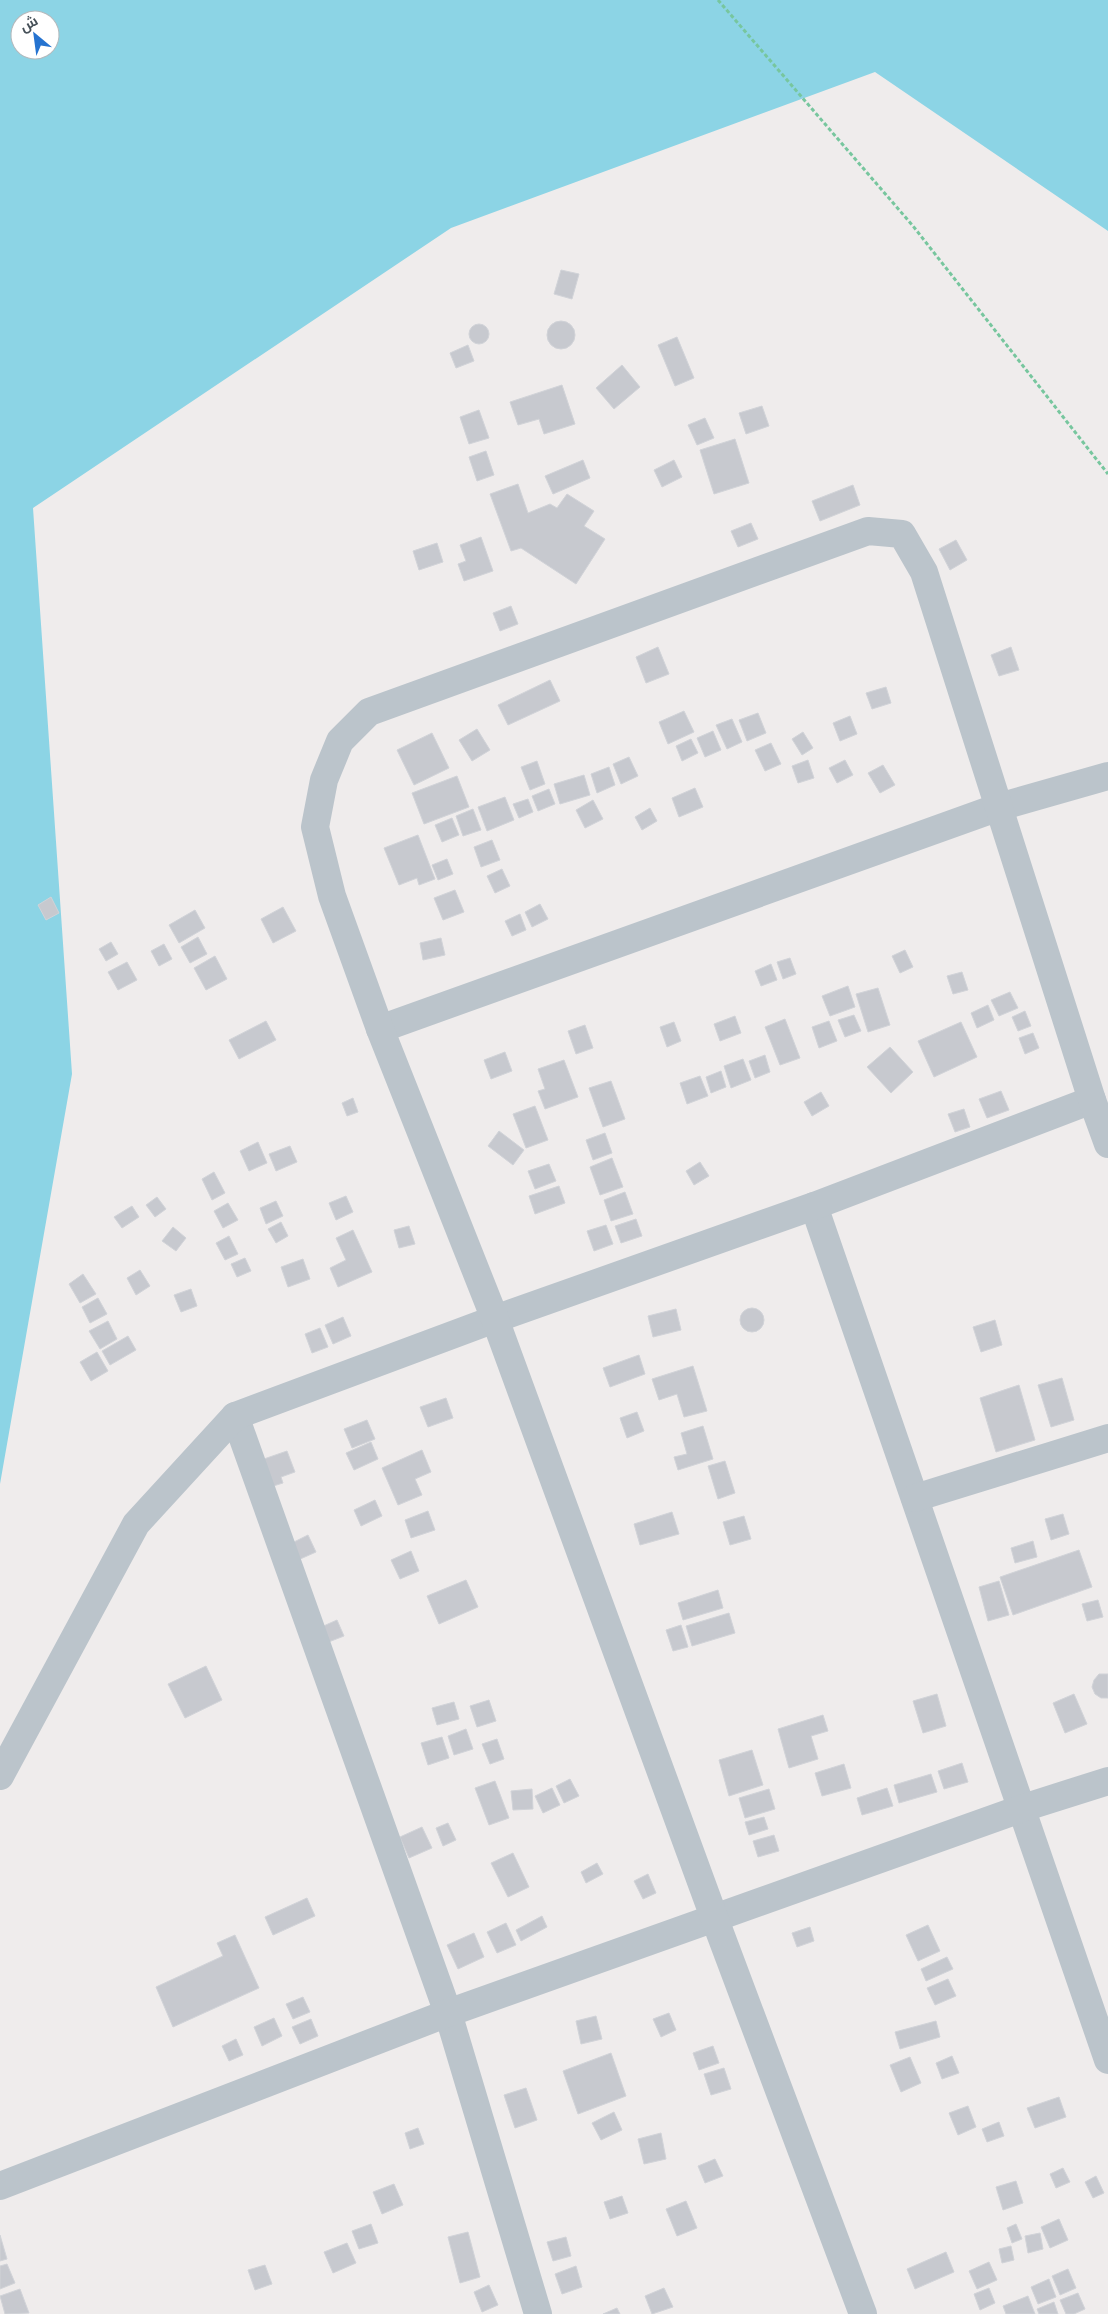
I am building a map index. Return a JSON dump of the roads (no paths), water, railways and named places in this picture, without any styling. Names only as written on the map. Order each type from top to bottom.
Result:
[{"type":"street","points":[[863,2314],[714,1918],[495,1319],[380,1029],[332,896],[315,827],[324,780],[340,741],[369,712],[868,531],[902,534],[924,572],[1092,1100],[1108,1144]]},
{"type":"street","points":[[380,1029],[999,807],[1108,776]]},
{"type":"street","points":[[0,1776],[136,1524],[235,1416],[495,1319],[814,1206],[1092,1100]]},
{"type":"street","points":[[814,1206],[1023,1808],[1108,2060]]},
{"type":"street","points":[[235,1416],[448,2013],[538,2314]]},
{"type":"street","points":[[916,1498],[1108,1438]]},
{"type":"street","points":[[0,2186],[448,2013],[1023,1808],[1108,1781]]},
{"type":"water","points":[[0,0],[1108,0],[1108,231],[875,72],[451,228],[33,508],[72,1074],[0,1484]]}]
